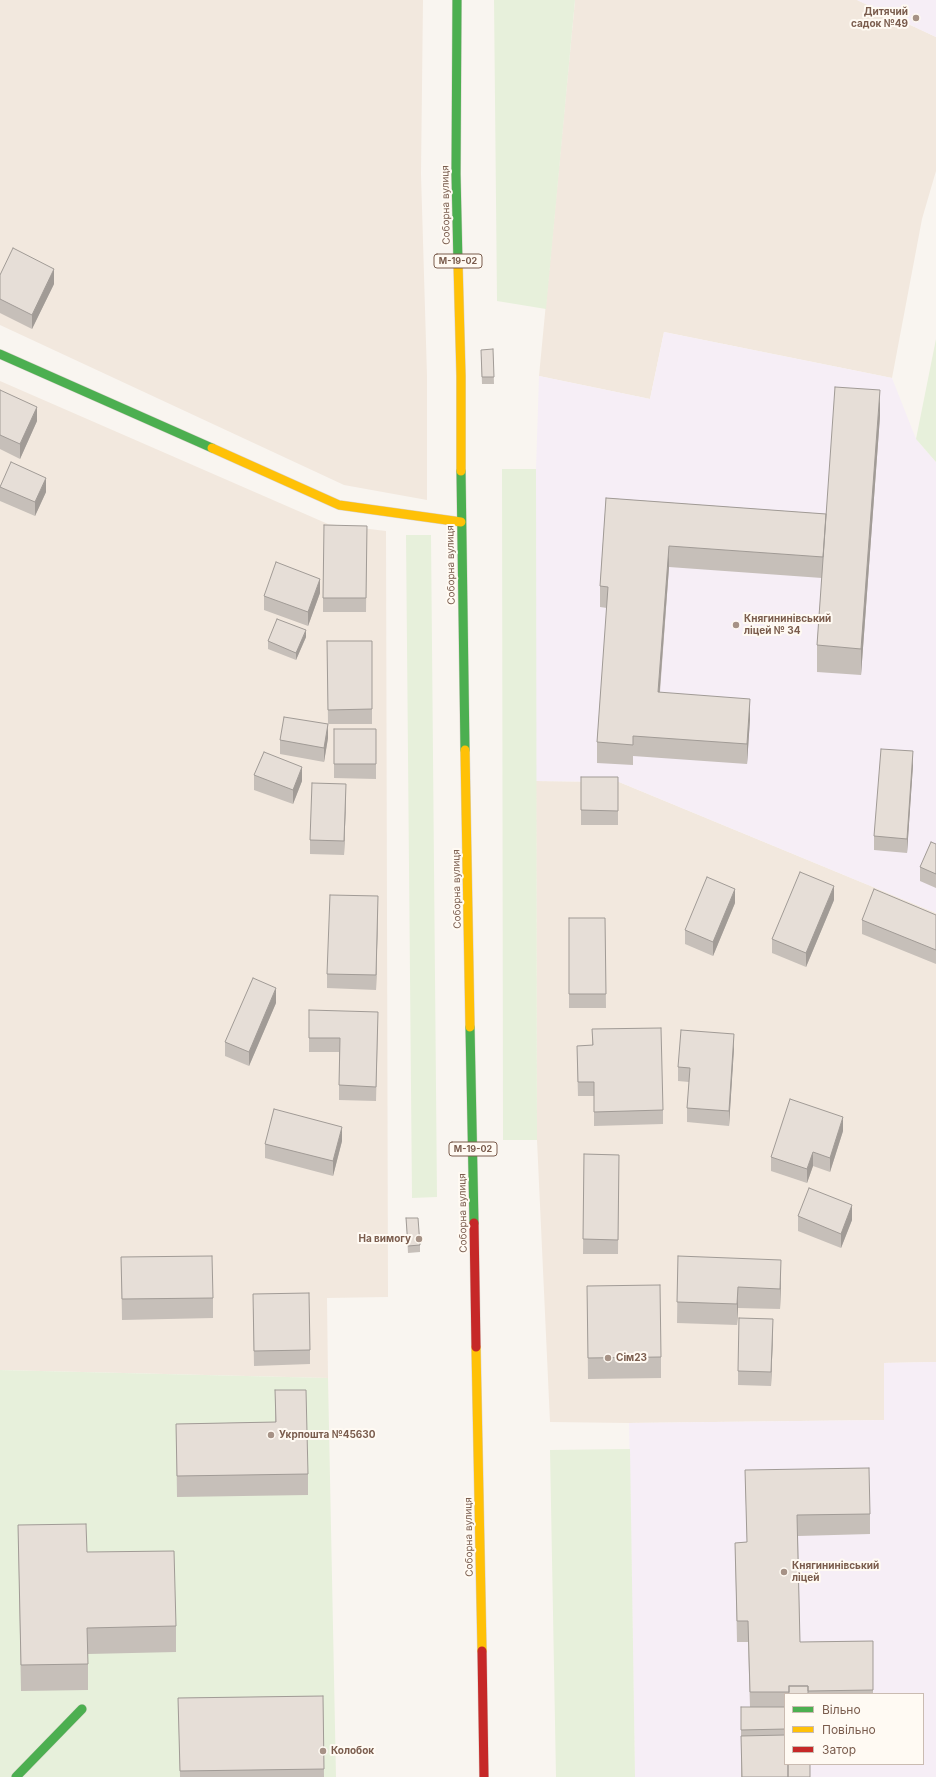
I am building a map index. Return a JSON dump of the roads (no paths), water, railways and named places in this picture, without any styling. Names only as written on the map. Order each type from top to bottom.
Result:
[{"type":"main road","name":"Соборна вулиця","points":[[457,0],[456,174],[461,376],[461,522],[484,1777]]},
{"type":"main road","points":[[0,354],[339,505],[461,522]]},
{"type":"main road","points":[[16,1777],[82,1709]]},
{"type":"place","name":"Дитячий садок №49","points":[[916,18]]},
{"type":"place","name":"Княгининівський ліцей № 34","points":[[736,625]]},
{"type":"place","name":"На вимогу","points":[[419,1239]]},
{"type":"place","name":"Сім23","points":[[608,1358]]},
{"type":"place","name":"Укрпошта №45630","points":[[271,1435]]},
{"type":"place","name":"Княгининівський ліцей","points":[[784,1572]]},
{"type":"place","name":"Колобок","points":[[323,1751]]}]
